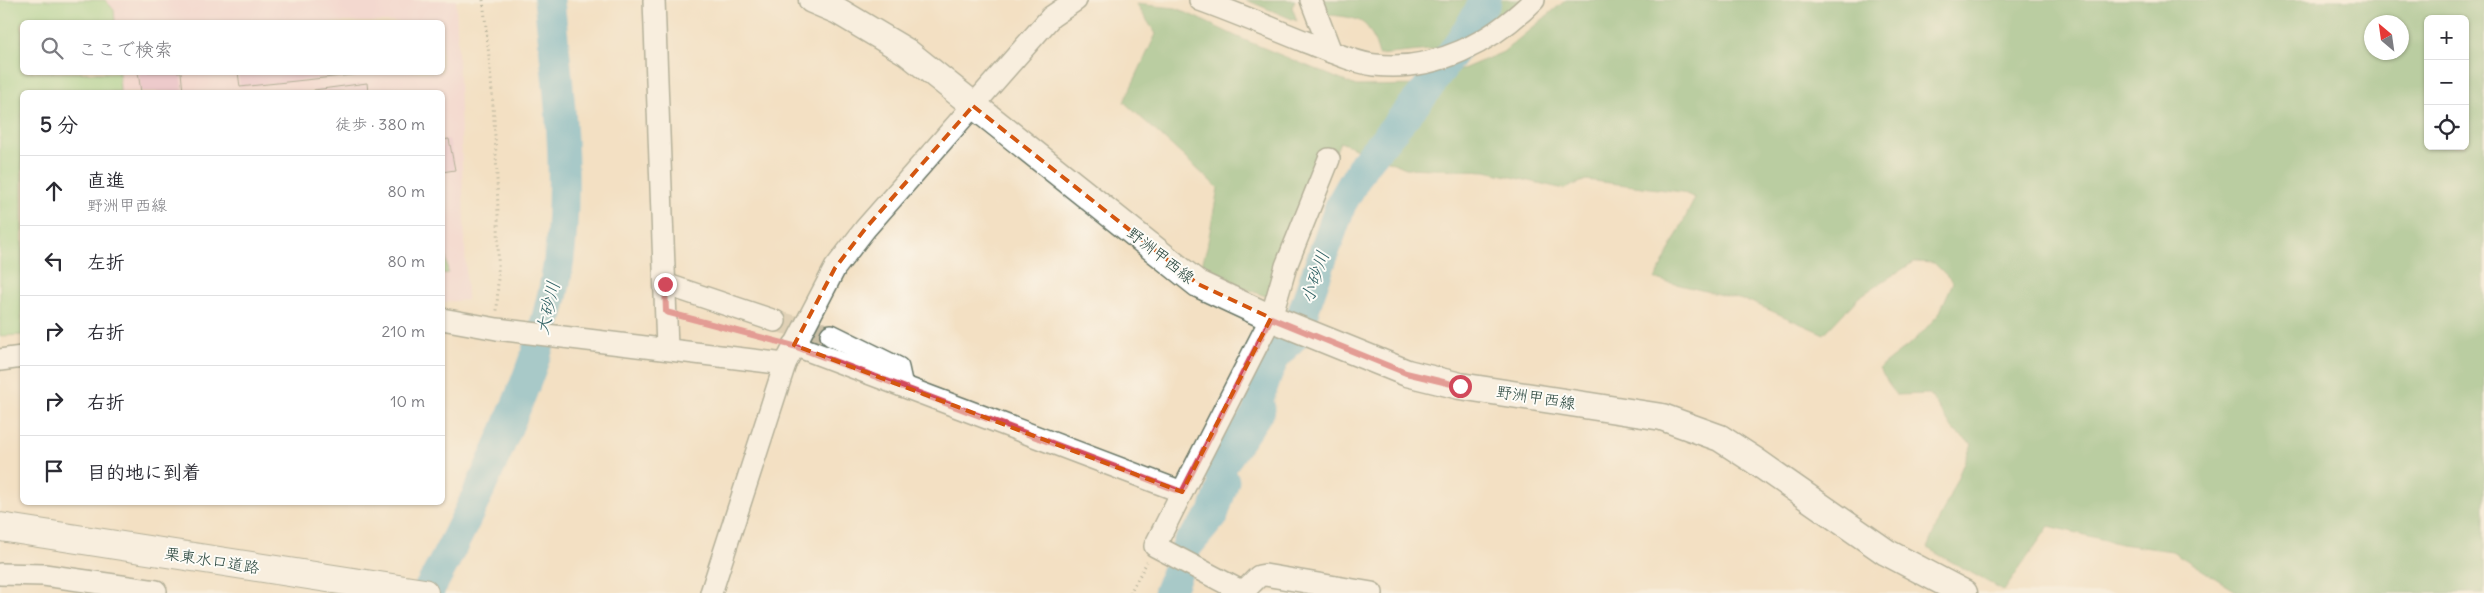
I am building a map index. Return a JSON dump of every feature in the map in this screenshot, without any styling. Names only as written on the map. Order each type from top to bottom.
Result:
[{"type":"highway","name":"栗東水口道路","points":[[0,527],[424,593]]},
{"type":"main road","name":"野洲甲西線","points":[[812,0],[838,11],[907,52],[1198,284],[1290,326],[1406,373],[1460,386],[1662,417],[1720,438],[1886,552],[1964,593]]},
{"type":"street","points":[[654,0],[667,348]]},
{"type":"street","points":[[710,593],[789,355],[835,268],[865,229],[1051,17],[1076,0]]},
{"type":"street","points":[[1200,0],[1331,52],[1374,65],[1415,64],[1442,59],[1483,42],[1513,21],[1534,0]]},
{"type":"street","points":[[1311,0],[1331,52]]},
{"type":"street","points":[[1329,159],[1286,266],[1290,326],[1182,492],[1164,550],[1242,590],[1251,586],[1259,576],[1265,575],[1372,593]]},
{"type":"street","points":[[665,284],[775,321]]},
{"type":"street","points":[[445,320],[497,329],[667,348],[789,355],[902,386],[1182,492]]},
{"type":"street","points":[[831,335],[898,368],[902,386]]},
{"type":"street","points":[[0,360],[20,357]]},
{"type":"street","points":[[0,574],[44,575],[156,591]]},
{"type":"path","points":[[483,0],[493,88],[499,267],[497,329]]},
{"type":"path","points":[[666,312],[748,334]]},
{"type":"path","points":[[1130,593],[1164,550]]},
{"type":"highlighted area","points":[[973,106],[1198,284],[1271,318],[1182,492],[794,345],[835,268],[865,229]]},
{"type":"shaded area","points":[[0,0],[456,0],[467,300],[445,302],[445,90],[20,90],[20,335],[0,336]]},
{"type":"green space","points":[[0,0],[105,0],[114,10],[115,20],[20,20],[20,75],[119,75],[120,90],[20,90],[20,335],[0,336]]},
{"type":"green space","points":[[1246,0],[1295,0],[1292,7],[1297,21]]},
{"type":"green space","points":[[1321,0],[1522,0],[1475,37],[1430,50],[1379,55],[1372,35],[1363,23],[1350,18],[1329,15]]},
{"type":"green space","points":[[1566,0],[2484,0],[2484,593],[2239,593],[2172,551],[2121,544],[2049,526],[2004,591],[1927,548],[1972,444],[1953,430],[1930,394],[1896,395],[1879,368],[1916,339],[1939,314],[1953,282],[1934,263],[1914,262],[1885,280],[1859,297],[1824,334],[1751,302],[1655,279],[1695,198],[1682,192],[1586,180],[1564,189],[1486,171],[1406,168],[1340,142],[1270,298],[1200,271],[1207,247],[1218,188],[1124,102],[1156,34],[1136,4],[1176,8],[1242,39],[1356,86],[1425,85],[1503,52]]},
{"type":"green space","points":[[445,248],[448,273],[445,274]]},
{"type":"building","points":[[138,75],[181,75],[183,90],[141,90]]},
{"type":"building","points":[[238,75],[352,75],[240,87]]},
{"type":"building","points":[[367,83],[368,90],[314,90]]},
{"type":"building","points":[[449,139],[455,170],[445,172],[445,140]]},
{"type":"waterway","name":"大砂川","points":[[427,593],[470,510],[518,402],[539,345],[554,287],[562,227],[563,170],[560,113],[549,0]]},
{"type":"waterway","name":"小砂川","points":[[1169,593],[1187,546],[1213,515],[1224,481],[1220,474],[1223,463],[1260,409],[1258,400],[1276,355],[1295,335],[1341,204],[1364,164],[1424,93],[1467,32],[1486,0]]},
{"type":"tunnel","points":[[775,321],[831,335]]},
{"type":"route","points":[[665,284],[666,312],[794,346],[1182,492],[1271,318],[1406,373],[1460,386]]}]
